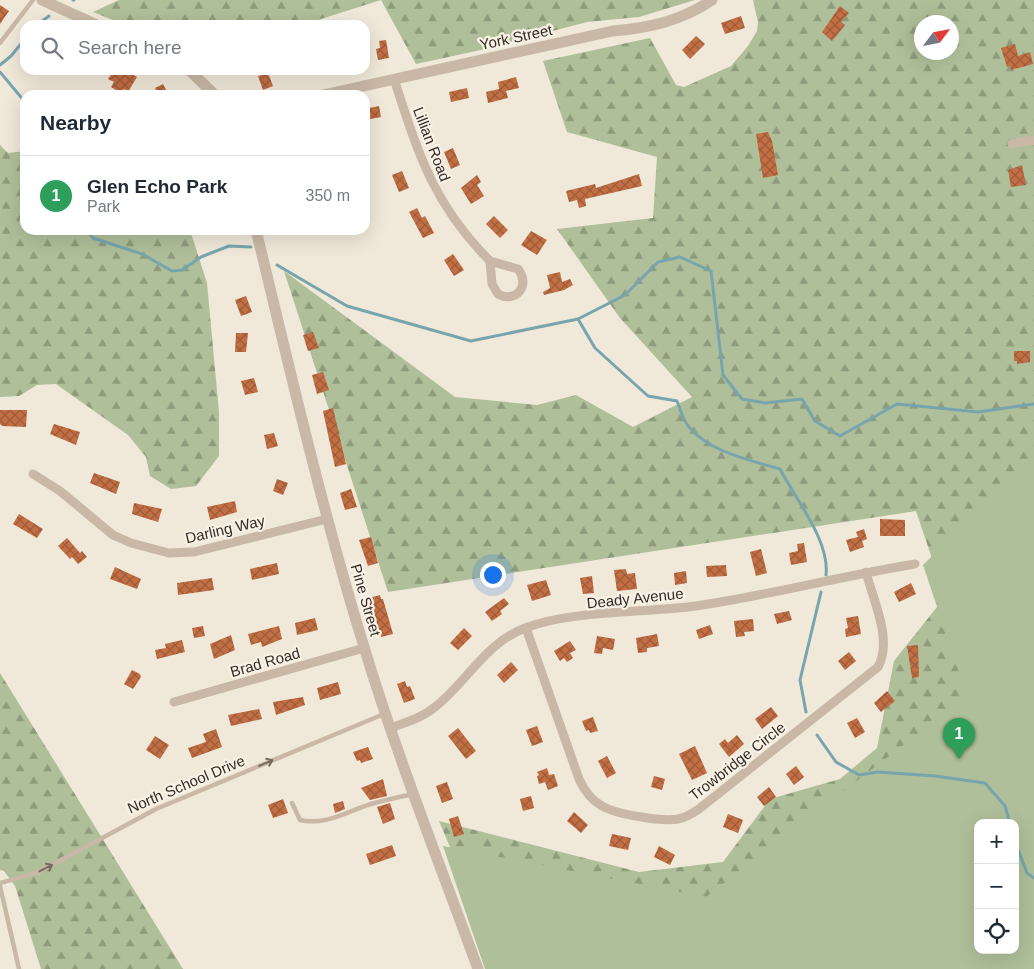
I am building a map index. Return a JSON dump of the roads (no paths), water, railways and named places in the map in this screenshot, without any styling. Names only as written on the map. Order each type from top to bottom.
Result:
[{"type":"street","name":"York Street","points":[[345,90],[613,31],[648,27],[676,20],[712,0]]},
{"type":"street","points":[[47,1],[87,20]]},
{"type":"street","points":[[194,75],[210,90]]},
{"type":"street","name":"Lillian Road","points":[[394,79],[418,154],[431,184],[467,237],[490,261]]},
{"type":"street","points":[[1012,144],[1034,140]]},
{"type":"street","name":"Pine Street","points":[[257,235],[326,520],[364,648],[414,794],[478,969]]},
{"type":"street","points":[[490,261],[518,269],[524,279],[524,284],[518,294],[508,297],[498,294],[492,284],[490,261]]},
{"type":"street","name":"Darling Way","points":[[32,474],[60,491],[113,535],[131,543],[169,553],[194,552],[326,520]]},
{"type":"street","name":"Deady Avenue","points":[[391,728],[422,716],[435,707],[488,652],[508,636],[526,628],[557,620],[695,606],[915,564]]},
{"type":"street","name":"Trowbridge Circle","points":[[526,628],[586,792],[601,806],[614,811],[664,819],[681,818],[699,809],[878,667],[883,653],[884,639],[866,572]]},
{"type":"street","name":"Brad Road","points":[[174,702],[364,648]]},
{"type":"lane","points":[[0,43],[33,0]]},
{"type":"lane","name":"North School Drive","points":[[0,884],[39,872],[156,808],[386,713]]},
{"type":"lane","points":[[292,803],[300,820],[313,822],[330,819],[370,804],[414,794]]},
{"type":"lane","points":[[0,884],[19,969]]},
{"type":"waterway","points":[[44,20],[49,16]]},
{"type":"waterway","points":[[0,65],[20,45]]},
{"type":"waterway","points":[[0,72],[20,96]]},
{"type":"waterway","points":[[90,235],[93,238],[142,254],[172,271],[182,270],[201,257],[229,246],[251,247]]},
{"type":"waterway","points":[[277,265],[347,306],[471,341],[578,319],[625,295],[658,262],[680,257],[711,271],[723,375],[742,399],[765,403],[802,399],[815,421],[840,436],[897,404],[978,412],[1034,404]]},
{"type":"waterway","points":[[578,319],[595,348],[648,396],[677,401],[686,423],[704,441],[742,458],[780,469],[823,548],[826,575]]},
{"type":"waterway","points":[[806,712],[800,680],[821,592]]},
{"type":"waterway","points":[[817,735],[836,762],[859,775],[878,772],[935,776],[985,783],[1005,806],[1009,819]]},
{"type":"waterway","points":[[1019,852],[1027,873],[1034,878]]},
{"type":"place","name":"Glen Echo Park","points":[[959,759]]}]
